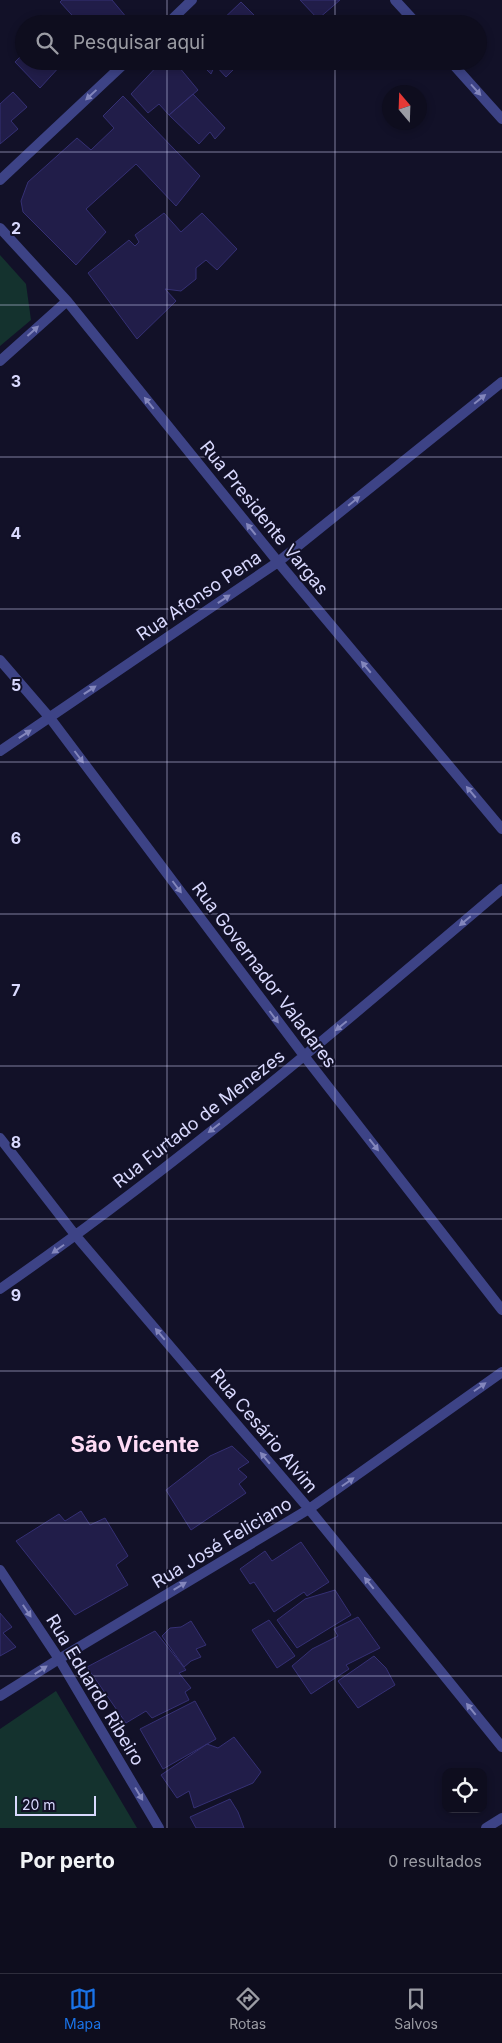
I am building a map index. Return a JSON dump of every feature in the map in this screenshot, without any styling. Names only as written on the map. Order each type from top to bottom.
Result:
[{"type":"street","points":[[176,15],[192,0]]},
{"type":"street","points":[[395,0],[409,15]]},
{"type":"street","points":[[0,180],[117,70]]},
{"type":"street","points":[[458,70],[502,119]]},
{"type":"street","name":"Rua Presidente Vargas","points":[[0,228],[66,302],[278,562],[502,829]]},
{"type":"street","points":[[0,361],[66,302]]},
{"type":"street","name":"Rua Afonso Pena","points":[[0,751],[278,562],[502,382]]},
{"type":"street","name":"Rua Governador Valadares","points":[[0,660],[50,718],[304,1057],[502,1310]]},
{"type":"street","name":"Rua Furtado de Menezes","points":[[0,1289],[76,1236],[304,1057],[502,889]]},
{"type":"street","name":"Rua Cesário Alvim","points":[[0,1138],[76,1236],[309,1509],[502,1747]]},
{"type":"street","name":"Rua José Feliciano","points":[[0,1696],[58,1658],[309,1509],[502,1372]]},
{"type":"street","name":"Rua Eduardo Ribeiro","points":[[0,1570],[58,1658],[159,1828]]},
{"type":"street","points":[[486,1828],[502,1818]]},
{"type":"green space","points":[[0,255],[26,284],[31,320],[0,346]]},
{"type":"green space","points":[[56,1691],[137,1828],[0,1828],[0,1729]]},
{"type":"building","points":[[62,0],[112,0],[124,15],[72,15],[60,2]]},
{"type":"building","points":[[300,0],[340,0],[323,15],[314,15]]},
{"type":"building","points":[[241,2],[254,15],[227,15]]},
{"type":"building","points":[[23,70],[56,70],[40,88]]},
{"type":"building","points":[[154,70],[181,70],[198,90],[169,115],[159,104],[148,113],[131,94]]},
{"type":"building","points":[[220,70],[233,70],[226,77]]},
{"type":"building","points":[[13,92],[27,107],[11,121],[18,129],[0,144],[0,104]]},
{"type":"building","points":[[193,94],[225,128],[215,139],[210,132],[199,144],[169,115]]},
{"type":"building","points":[[123,96],[200,176],[176,206],[136,164],[86,209],[106,232],[76,265],[23,212],[21,201],[28,182],[77,138],[91,150],[114,128],[103,116]]},
{"type":"building","points":[[164,213],[181,232],[202,213],[237,249],[217,270],[206,260],[196,268],[196,279],[181,291],[165,289],[176,301],[137,339],[88,273],[129,240],[135,246],[139,242],[135,235]]},
{"type":"building","points":[[232,1446],[249,1462],[238,1469],[247,1477],[239,1484],[246,1493],[191,1530],[166,1490],[210,1456]]},
{"type":"building","points":[[81,1511],[90,1525],[105,1518],[128,1556],[116,1565],[128,1585],[75,1615],[16,1541],[59,1514],[65,1521]]},
{"type":"building","points":[[301,1542],[329,1582],[307,1596],[304,1592],[274,1612],[254,1582],[250,1584],[240,1569],[265,1551],[272,1561]]},
{"type":"building","points":[[335,1590],[351,1615],[297,1648],[277,1620],[305,1599]]},
{"type":"building","points":[[0,1613],[12,1627],[3,1633],[16,1647],[0,1656]]},
{"type":"building","points":[[358,1617],[380,1648],[346,1665],[349,1669],[311,1694],[292,1666],[312,1649],[338,1636],[334,1629]]},
{"type":"building","points":[[269,1620],[295,1656],[277,1668],[252,1630]]},
{"type":"building","points":[[191,1621],[206,1645],[196,1649],[201,1657],[191,1661],[184,1667],[162,1636],[170,1628],[181,1627]]},
{"type":"building","points":[[155,1631],[186,1670],[179,1673],[191,1688],[185,1692],[189,1700],[152,1718],[146,1711],[126,1723],[87,1667]]},
{"type":"building","points":[[374,1656],[386,1668],[395,1685],[358,1708],[338,1681]]},
{"type":"building","points":[[195,1701],[216,1739],[163,1769],[140,1729]]},
{"type":"building","points":[[234,1737],[261,1772],[253,1783],[194,1808],[189,1791],[177,1798],[161,1775],[207,1744],[218,1748]]},
{"type":"building","points":[[230,1799],[238,1812],[244,1828],[196,1828],[190,1817]]},
{"type":"district","name":"São Vicente","points":[[135,1444]]}]
